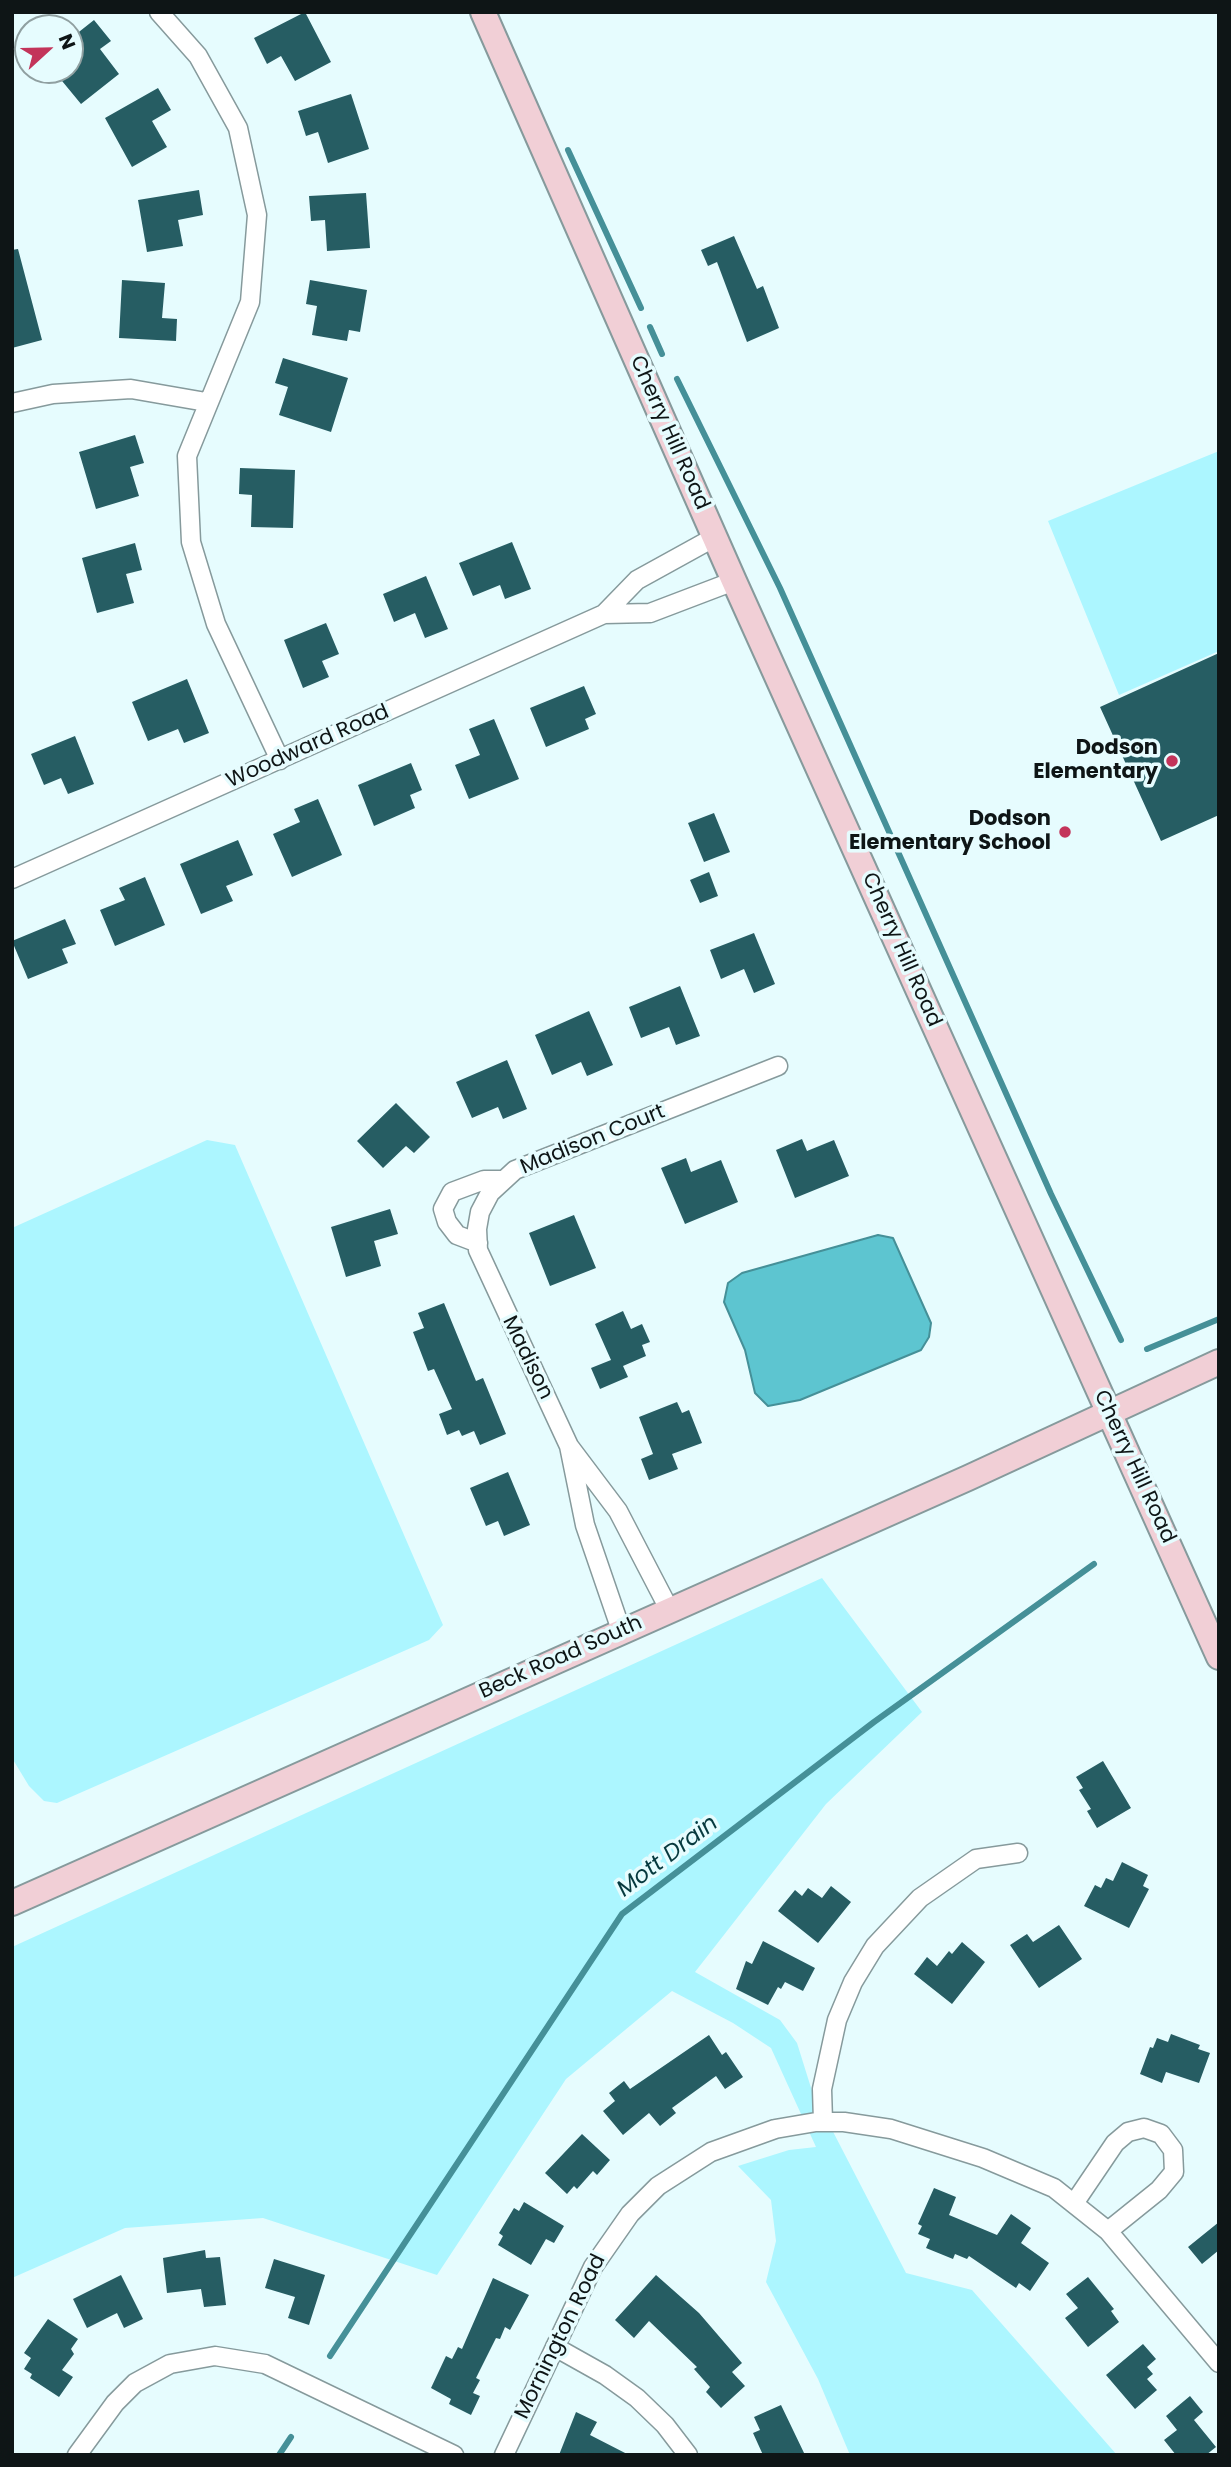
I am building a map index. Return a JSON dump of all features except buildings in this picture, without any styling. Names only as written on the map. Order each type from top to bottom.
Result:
[{"type":"main road","name":"Cherry Hill Road","points":[[483,12],[734,581],[1219,1657]]},
{"type":"main road","name":"Beck Road South","points":[[12,1903],[1219,1362]]},
{"type":"street","points":[[159,12],[198,56],[238,128],[257,215],[250,302],[206,402],[187,456],[191,542],[216,624],[280,760]]},
{"type":"street","points":[[12,403],[53,394],[131,389],[206,402]]},
{"type":"street","name":"Woodward Road","points":[[12,879],[604,614],[637,580],[715,537]]},
{"type":"street","name":"Woodward Road","points":[[604,614],[650,613],[734,581]]},
{"type":"street","name":"Madison Court","points":[[485,1270],[478,1243],[480,1212],[501,1180],[515,1170],[778,1066]]},
{"type":"street","points":[[478,1243],[457,1235],[447,1222],[443,1209],[452,1192],[459,1188],[484,1180],[501,1180]]},
{"type":"street","name":"Madison","points":[[485,1270],[569,1446],[618,1511],[669,1609]]},
{"type":"street","name":"Madison","points":[[569,1446],[585,1525],[621,1630]]},
{"type":"street","points":[[823,2121],[822,2089],[836,2020],[853,1982],[875,1947],[920,1898],[966,1865],[976,1859],[1018,1853]]},
{"type":"street","name":"Mornington Road","points":[[504,2455],[606,2246],[630,2214],[658,2186],[689,2164],[734,2141],[775,2129],[823,2121],[891,2129],[942,2143],[1024,2174],[1075,2202],[1108,2231],[1219,2363]]},
{"type":"street","points":[[1075,2202],[1115,2143],[1128,2132],[1144,2128],[1161,2134],[1173,2150],[1174,2172],[1159,2190],[1108,2231]]},
{"type":"street","points":[[555,2347],[605,2375],[637,2398],[666,2425],[688,2455]]},
{"type":"street","points":[[77,2455],[115,2403],[135,2383],[170,2364],[215,2356],[265,2364],[454,2455]]},
{"type":"shaded area","points":[[1219,451],[1219,651],[1119,695],[1048,521]]},
{"type":"shaded area","points":[[207,1140],[235,1145],[443,1625],[429,1640],[57,1803],[44,1801],[29,1786],[12,1758],[12,1228]]},
{"type":"shaded area","points":[[878,1235],[893,1238],[931,1323],[929,1337],[921,1350],[800,1400],[768,1406],[755,1393],[745,1350],[724,1302],[728,1283],[742,1273]]},
{"type":"shaded area","points":[[822,1578],[922,1712],[826,1804],[695,1972],[780,2020],[797,2043],[812,2091],[906,2273],[972,2290],[1117,2455],[850,2455],[818,2379],[766,2282],[776,2241],[771,2200],[738,2166],[789,2150],[816,2147],[771,2048],[733,2023],[672,1991],[566,2079],[437,2275],[263,2218],[125,2228],[12,2278],[12,1947]]},
{"type":"waterway","points":[[568,150],[641,308]]},
{"type":"waterway","points":[[650,327],[662,354]]},
{"type":"waterway","points":[[677,379],[780,588],[1051,1194],[1121,1340]]},
{"type":"waterway","name":"Mott Drain","points":[[1147,1349],[1219,1319]]},
{"type":"waterway","name":"Mott Drain","points":[[330,2356],[622,1914],[874,1722],[1094,1564]]},
{"type":"waterway","name":"Mott Drain","points":[[279,2455],[291,2437]]},
{"type":"place","name":"Dodson Elementary","points":[[1172,761]]},
{"type":"place","name":"Dodson Elementary School","points":[[1065,832]]}]
